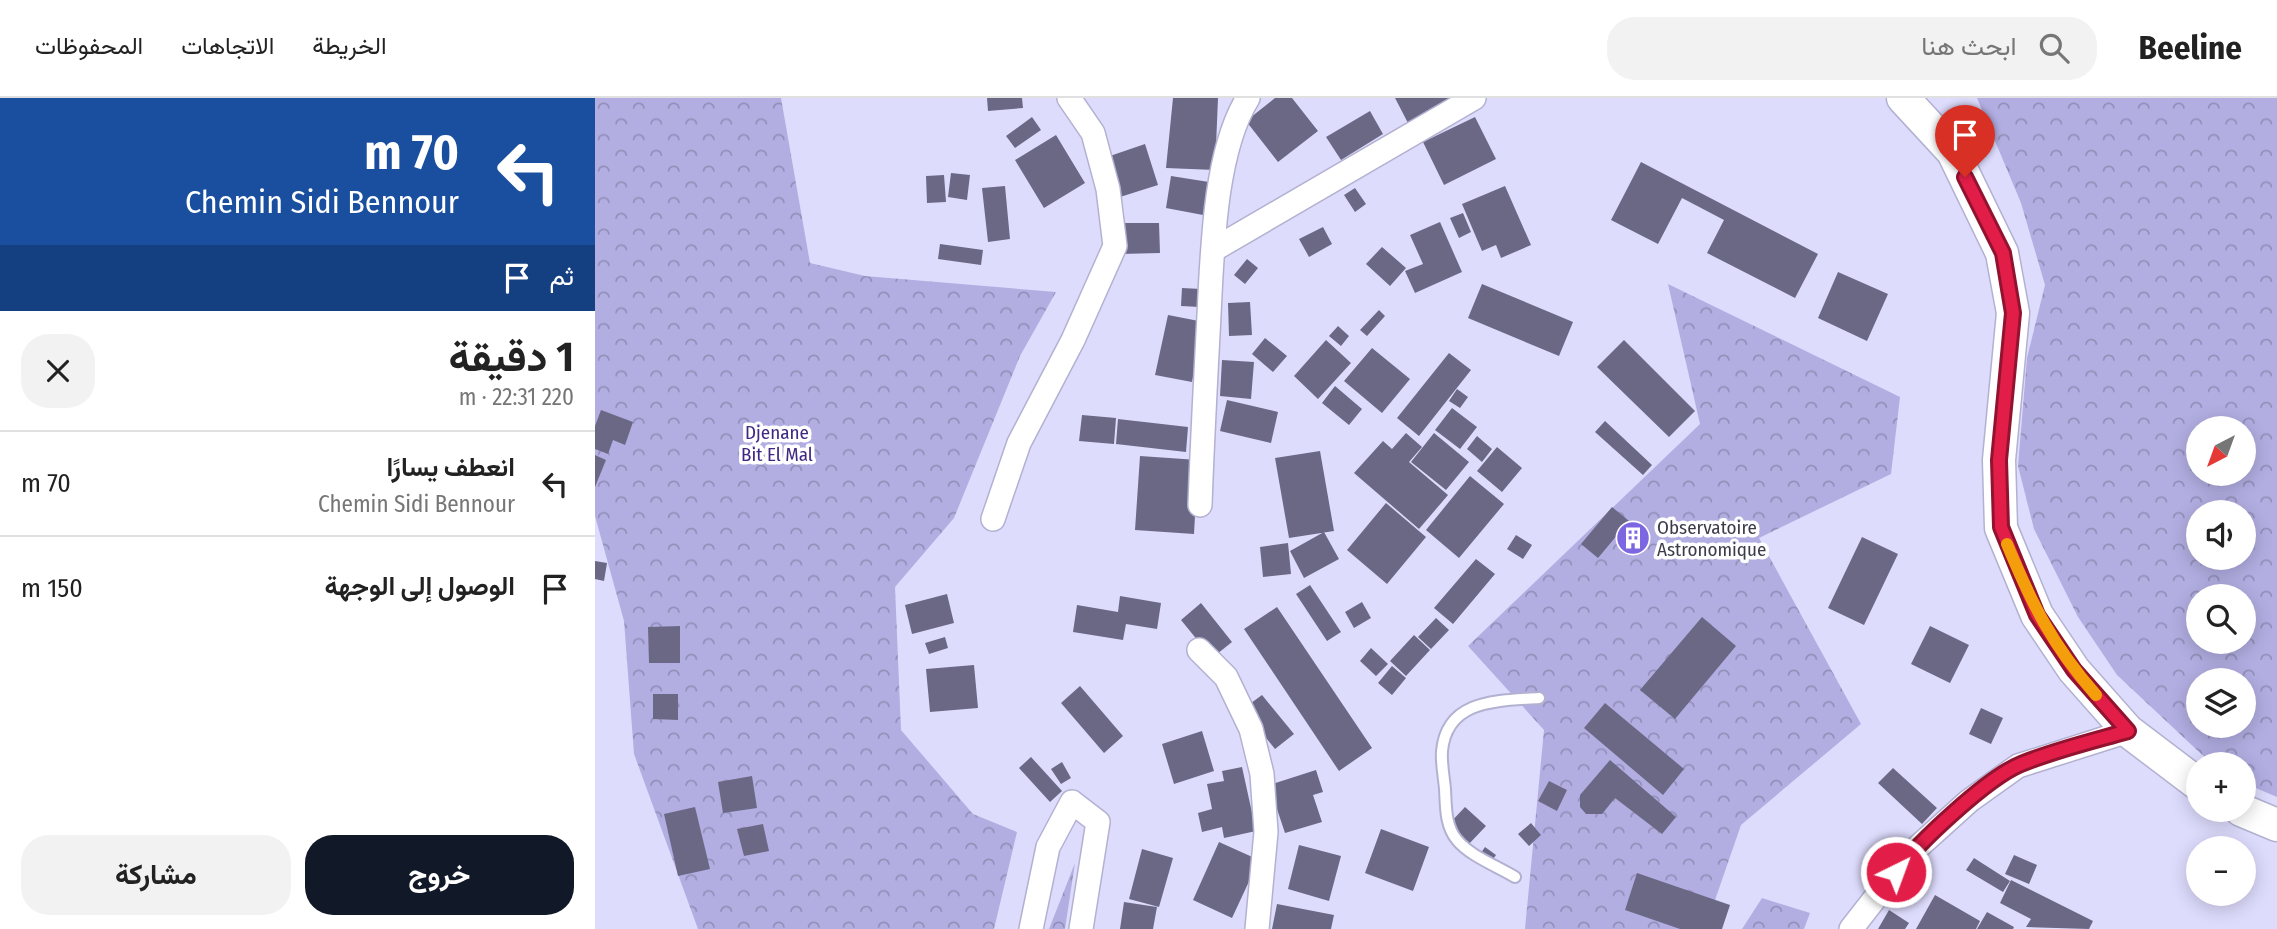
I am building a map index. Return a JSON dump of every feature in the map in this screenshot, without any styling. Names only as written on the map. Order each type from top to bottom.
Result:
[{"type":"street","points":[[993,519],[1019,443],[1073,340],[1115,246],[1108,189],[1093,132],[1069,98]]},
{"type":"street","points":[[1199,505],[1213,250],[1224,172],[1236,118],[1248,98]]},
{"type":"street","points":[[1213,250],[1474,98]]},
{"type":"street","points":[[1902,98],[1953,152],[2003,253],[2013,313],[1999,460],[2001,527],[2037,615],[2074,670],[2128,731],[2186,775]]},
{"type":"street","points":[[1199,650],[1226,677],[1251,729],[1262,774],[1266,832],[1257,929]]},
{"type":"street","points":[[1858,927],[1908,856],[1969,801],[2018,765],[2128,731]]},
{"type":"street","points":[[1031,929],[1048,847],[1072,802],[1098,822],[1081,929]]},
{"type":"street","points":[[2256,816],[2277,825]]},
{"type":"lane","points":[[1515,877],[1464,847],[1453,835],[1447,819],[1442,751],[1452,726],[1472,707],[1484,701],[1539,698]]},
{"type":"green space","name":"Djenane Bit El Mal","points":[[595,98],[781,98],[810,263],[865,276],[1056,292],[1020,356],[954,518],[895,587],[901,730],[973,814],[1017,832],[994,929],[698,929],[634,754],[624,621],[595,516]]},
{"type":"green space","points":[[1977,98],[2277,98],[2277,797],[2256,788],[2256,752],[2199,752],[2117,675],[2078,617],[2034,529],[2018,466],[2027,358],[2045,285],[2021,203]]},
{"type":"green space","points":[[1668,284],[1900,397],[1891,474],[1759,538],[1861,724],[1741,825],[1705,929],[1525,929],[1544,730],[1468,646],[1700,424]]},
{"type":"green space","points":[[1075,863],[1065,929],[1049,929]]},
{"type":"green space","points":[[1762,898],[1810,913],[1804,929],[1742,929]]},
{"type":"building","points":[[987,98],[1022,98],[1023,108],[988,111]]},
{"type":"building","points":[[1173,98],[1218,98],[1215,170],[1166,168]]},
{"type":"building","points":[[1275,98],[1292,98],[1318,131],[1278,162],[1246,121]]},
{"type":"building","points":[[1395,98],[1453,98],[1408,123]]},
{"type":"building","points":[[1370,111],[1383,134],[1341,160],[1326,137]]},
{"type":"building","points":[[1032,117],[1041,130],[1015,148],[1006,136]]},
{"type":"building","points":[[1475,117],[1496,159],[1444,185],[1423,142]]},
{"type":"building","points":[[1056,135],[1085,183],[1044,208],[1015,160]]},
{"type":"building","points":[[1145,144],[1158,185],[1120,197],[1107,157]]},
{"type":"building","points":[[1641,162],[1818,254],[1795,298],[1707,253],[1724,220],[1682,198],[1658,244],[1611,220]]},
{"type":"building","points":[[951,173],[970,175],[967,200],[948,197]]},
{"type":"building","points":[[944,175],[946,202],[927,203],[926,176]]},
{"type":"building","points":[[1171,176],[1209,182],[1203,215],[1166,208]]},
{"type":"building","points":[[1005,186],[1010,239],[988,242],[982,188]]},
{"type":"building","points":[[1505,186],[1531,245],[1501,258],[1496,245],[1482,251],[1462,204]]},
{"type":"building","points":[[1355,188],[1366,204],[1355,212],[1344,195]]},
{"type":"building","points":[[1463,213],[1471,232],[1459,238],[1450,218]]},
{"type":"building","points":[[1440,222],[1462,272],[1415,293],[1405,271],[1423,264],[1410,235]]},
{"type":"building","points":[[1120,223],[1159,223],[1160,253],[1120,254]]},
{"type":"building","points":[[1323,227],[1332,244],[1309,257],[1299,239]]},
{"type":"building","points":[[940,244],[983,250],[981,265],[938,259]]},
{"type":"building","points":[[1382,247],[1406,268],[1390,286],[1366,264]]},
{"type":"building","points":[[1247,259],[1258,268],[1245,284],[1234,275]]},
{"type":"building","points":[[1838,272],[1888,294],[1867,341],[1818,318]]},
{"type":"building","points":[[1482,284],[1573,322],[1559,356],[1468,318]]},
{"type":"building","points":[[1182,288],[1201,289],[1200,307],[1181,306]]},
{"type":"building","points":[[1250,302],[1252,335],[1229,336],[1228,303]]},
{"type":"building","points":[[1379,310],[1385,316],[1367,336],[1360,330]]},
{"type":"building","points":[[1168,315],[1204,322],[1192,382],[1155,375]]},
{"type":"building","points":[[1338,326],[1349,336],[1341,346],[1329,336]]},
{"type":"building","points":[[1265,338],[1287,356],[1273,372],[1252,354]]},
{"type":"building","points":[[1326,340],[1351,363],[1318,399],[1294,376]]},
{"type":"building","points":[[1624,340],[1695,411],[1669,437],[1597,367]]},
{"type":"building","points":[[1372,348],[1410,379],[1382,413],[1344,381]]},
{"type":"building","points":[[1449,353],[1471,370],[1419,436],[1397,418]]},
{"type":"building","points":[[1222,360],[1254,362],[1251,399],[1220,396]]},
{"type":"building","points":[[1335,386],[1362,409],[1349,425],[1322,403]]},
{"type":"building","points":[[1457,389],[1468,397],[1460,408],[1449,401]]},
{"type":"building","points":[[1227,400],[1278,412],[1271,443],[1220,431]]},
{"type":"building","points":[[1452,408],[1477,427],[1460,449],[1435,430]]},
{"type":"building","points":[[601,410],[633,422],[625,445],[613,440],[608,454],[595,449],[595,426]]},
{"type":"building","points":[[1082,415],[1116,418],[1114,444],[1079,441]]},
{"type":"building","points":[[1118,419],[1188,427],[1186,452],[1116,444]]},
{"type":"building","points":[[1605,421],[1652,465],[1643,475],[1595,432]]},
{"type":"building","points":[[1406,433],[1422,447],[1409,462],[1448,495],[1419,529],[1354,473],[1383,441],[1392,449]]},
{"type":"building","points":[[1434,433],[1469,462],[1446,490],[1411,462]]},
{"type":"building","points":[[1477,436],[1492,449],[1482,462],[1467,449]]},
{"type":"building","points":[[1497,447],[1522,468],[1502,492],[1477,471]]},
{"type":"building","points":[[1320,451],[1334,531],[1289,538],[1275,458]]},
{"type":"building","points":[[595,455],[606,460],[595,487]]},
{"type":"building","points":[[1140,456],[1198,460],[1194,534],[1135,530]]},
{"type":"building","points":[[1470,476],[1504,504],[1459,558],[1426,530]]},
{"type":"building","points":[[1386,503],[1426,537],[1387,584],[1347,550]]},
{"type":"building","points":[[1612,507],[1629,521],[1598,558],[1581,544]]},
{"type":"building","name":"Observatoire Astronomique","points":[[1628,526],[1638,526],[1645,533],[1645,543],[1638,550],[1628,550],[1621,543],[1621,533]]},
{"type":"building","points":[[1324,532],[1339,559],[1304,578],[1290,551]]},
{"type":"building","points":[[1516,535],[1532,545],[1523,559],[1507,549]]},
{"type":"building","points":[[1862,537],[1898,554],[1864,625],[1828,608]]},
{"type":"building","points":[[1288,543],[1291,574],[1263,577],[1260,547]]},
{"type":"building","points":[[1476,559],[1495,574],[1453,624],[1434,608]]},
{"type":"building","points":[[595,561],[607,563],[604,581],[595,579]]},
{"type":"building","points":[[1310,585],[1341,632],[1327,641],[1296,594]]},
{"type":"building","points":[[947,594],[954,623],[912,634],[905,605]]},
{"type":"building","points":[[1120,596],[1161,603],[1157,629],[1126,624],[1123,640],[1073,632],[1077,605],[1118,612]]},
{"type":"building","points":[[1362,602],[1371,618],[1354,628],[1345,612]]},
{"type":"building","points":[[1201,603],[1232,642],[1212,658],[1181,620]]},
{"type":"building","points":[[1277,607],[1372,748],[1339,771],[1244,629]]},
{"type":"building","points":[[1702,617],[1736,646],[1675,719],[1640,690]]},
{"type":"building","points":[[1436,618],[1449,630],[1431,649],[1418,637]]},
{"type":"building","points":[[680,626],[680,663],[649,663],[648,627]]},
{"type":"building","points":[[1930,626],[1969,645],[1950,683],[1911,664]]},
{"type":"building","points":[[1414,635],[1430,650],[1406,676],[1390,661]]},
{"type":"building","points":[[945,637],[948,648],[929,654],[925,643]]},
{"type":"building","points":[[1371,648],[1388,664],[1376,676],[1360,661]]},
{"type":"building","points":[[974,665],[978,708],[930,712],[926,669]]},
{"type":"building","points":[[1392,666],[1406,678],[1392,695],[1378,683]]},
{"type":"building","points":[[1080,686],[1123,736],[1104,753],[1061,703]]},
{"type":"building","points":[[653,694],[678,694],[678,720],[653,719]]},
{"type":"building","points":[[1262,695],[1294,734],[1275,749],[1243,709]]},
{"type":"building","points":[[1605,703],[1684,769],[1663,795],[1584,728]]},
{"type":"building","points":[[1981,708],[2003,718],[1991,744],[1969,734]]},
{"type":"building","points":[[1202,731],[1214,771],[1174,784],[1162,744]]},
{"type":"building","points":[[1031,757],[1062,791],[1050,802],[1019,768]]},
{"type":"building","points":[[1610,760],[1676,817],[1662,834],[1615,798],[1602,814],[1586,814],[1580,807],[1580,795]]},
{"type":"building","points":[[1062,762],[1071,778],[1061,784],[1051,769]]},
{"type":"building","points":[[1242,767],[1256,831],[1224,838],[1222,827],[1202,832],[1198,813],[1212,809],[1207,784],[1224,781],[1222,771]]},
{"type":"building","points":[[1893,768],[1937,808],[1922,824],[1878,783]]},
{"type":"building","points":[[1316,770],[1323,792],[1313,795],[1322,822],[1285,833],[1269,785]]},
{"type":"building","points":[[752,776],[757,808],[723,813],[718,782]]},
{"type":"building","points":[[1549,781],[1567,790],[1557,811],[1538,801]]},
{"type":"building","points":[[695,807],[710,869],[678,876],[664,814]]},
{"type":"building","points":[[1465,807],[1486,826],[1468,845],[1448,825]]},
{"type":"building","points":[[1531,823],[1541,835],[1529,846],[1518,834]]},
{"type":"building","points":[[763,824],[769,851],[744,856],[737,829]]},
{"type":"building","points":[[1381,829],[1429,847],[1413,891],[1365,873]]},
{"type":"building","points":[[1219,842],[1259,860],[1232,918],[1193,900]]},
{"type":"building","points":[[1299,845],[1341,856],[1329,901],[1288,889]]},
{"type":"building","points":[[1485,847],[1496,855],[1487,868],[1476,860]]},
{"type":"building","points":[[1142,849],[1173,858],[1159,907],[1129,899]]},
{"type":"building","points":[[2014,855],[2037,865],[2029,884],[2005,874]]},
{"type":"building","points":[[1974,858],[2010,881],[2003,892],[1966,870]]},
{"type":"building","points":[[1637,873],[1730,905],[1722,929],[1680,929],[1625,910]]},
{"type":"building","points":[[2011,880],[2093,921],[2089,929],[2026,927],[2031,919],[2000,903]]},
{"type":"building","points":[[1935,895],[1980,921],[1976,929],[1916,929]]},
{"type":"building","points":[[1124,902],[1157,907],[1153,929],[1120,929]]},
{"type":"building","points":[[1277,904],[1334,915],[1331,929],[1272,929]]},
{"type":"building","points":[[1889,910],[1909,923],[1905,929],[1878,929]]},
{"type":"building","points":[[1987,912],[2014,927],[2013,929],[1977,929]]},
{"type":"slow traffic","points":[[2007,544],[2037,615],[2074,670],[2096,695]]},
{"type":"place","name":"Observatoire Astronomique","points":[[1633,538]]},
{"type":"route","points":[[1896,872],[1908,856],[1969,801],[2018,765],[2128,731],[2074,670],[2037,615],[2001,527],[1999,460],[2013,313],[2003,253],[1965,177]]}]
